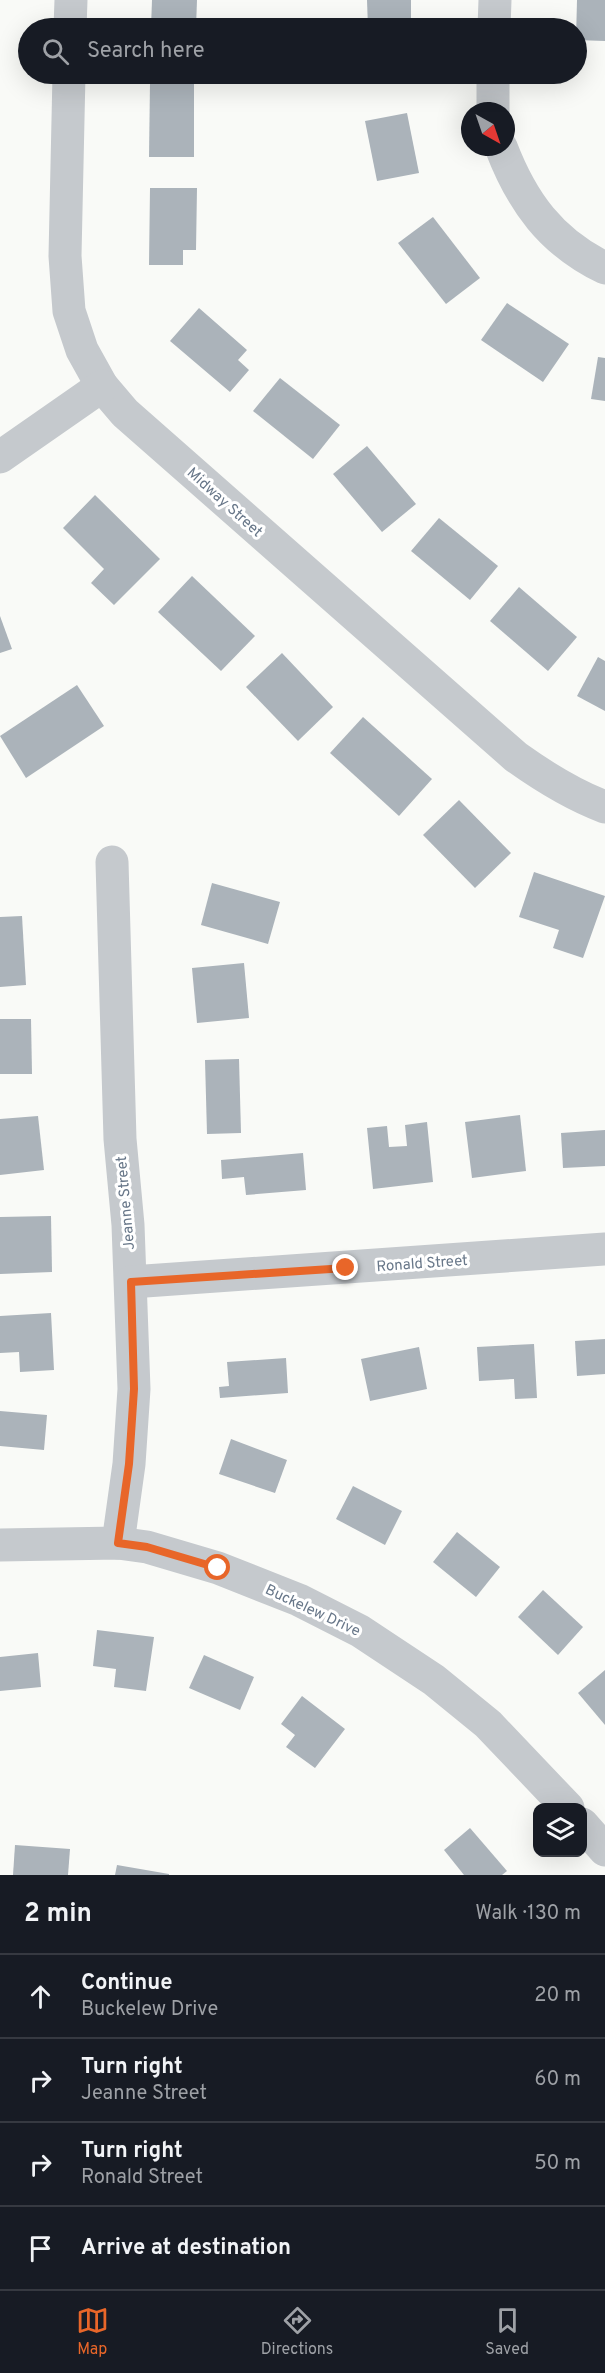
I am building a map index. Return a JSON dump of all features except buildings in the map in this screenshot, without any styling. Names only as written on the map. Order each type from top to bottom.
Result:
[{"type":"street","points":[[70,18],[71,0]]},
{"type":"street","points":[[494,18],[495,0]]},
{"type":"street","name":"Midway Street","points":[[69,84],[65,256],[69,311],[82,350],[102,386],[125,413],[516,757],[537,773],[581,798],[605,807]]},
{"type":"street","points":[[493,84],[493,102]]},
{"type":"street","points":[[504,156],[512,177],[530,207],[561,240],[586,259],[605,268]]},
{"type":"street","points":[[0,457],[102,386]]},
{"type":"street","name":"Jeanne Street","points":[[112,862],[120,1139],[131,1282],[134,1389],[129,1464],[118,1543]]},
{"type":"street","name":"Ronald Street","points":[[131,1282],[605,1249]]},
{"type":"street","name":"Buckelew Drive","points":[[0,1545],[118,1543],[147,1547],[218,1568],[299,1600],[360,1631],[434,1680],[488,1724],[563,1803]]},
{"type":"street","points":[[587,1830],[605,1850]]},
{"type":"route","points":[[218,1568],[147,1547],[118,1543],[129,1464],[134,1389],[131,1282],[346,1268]]}]
